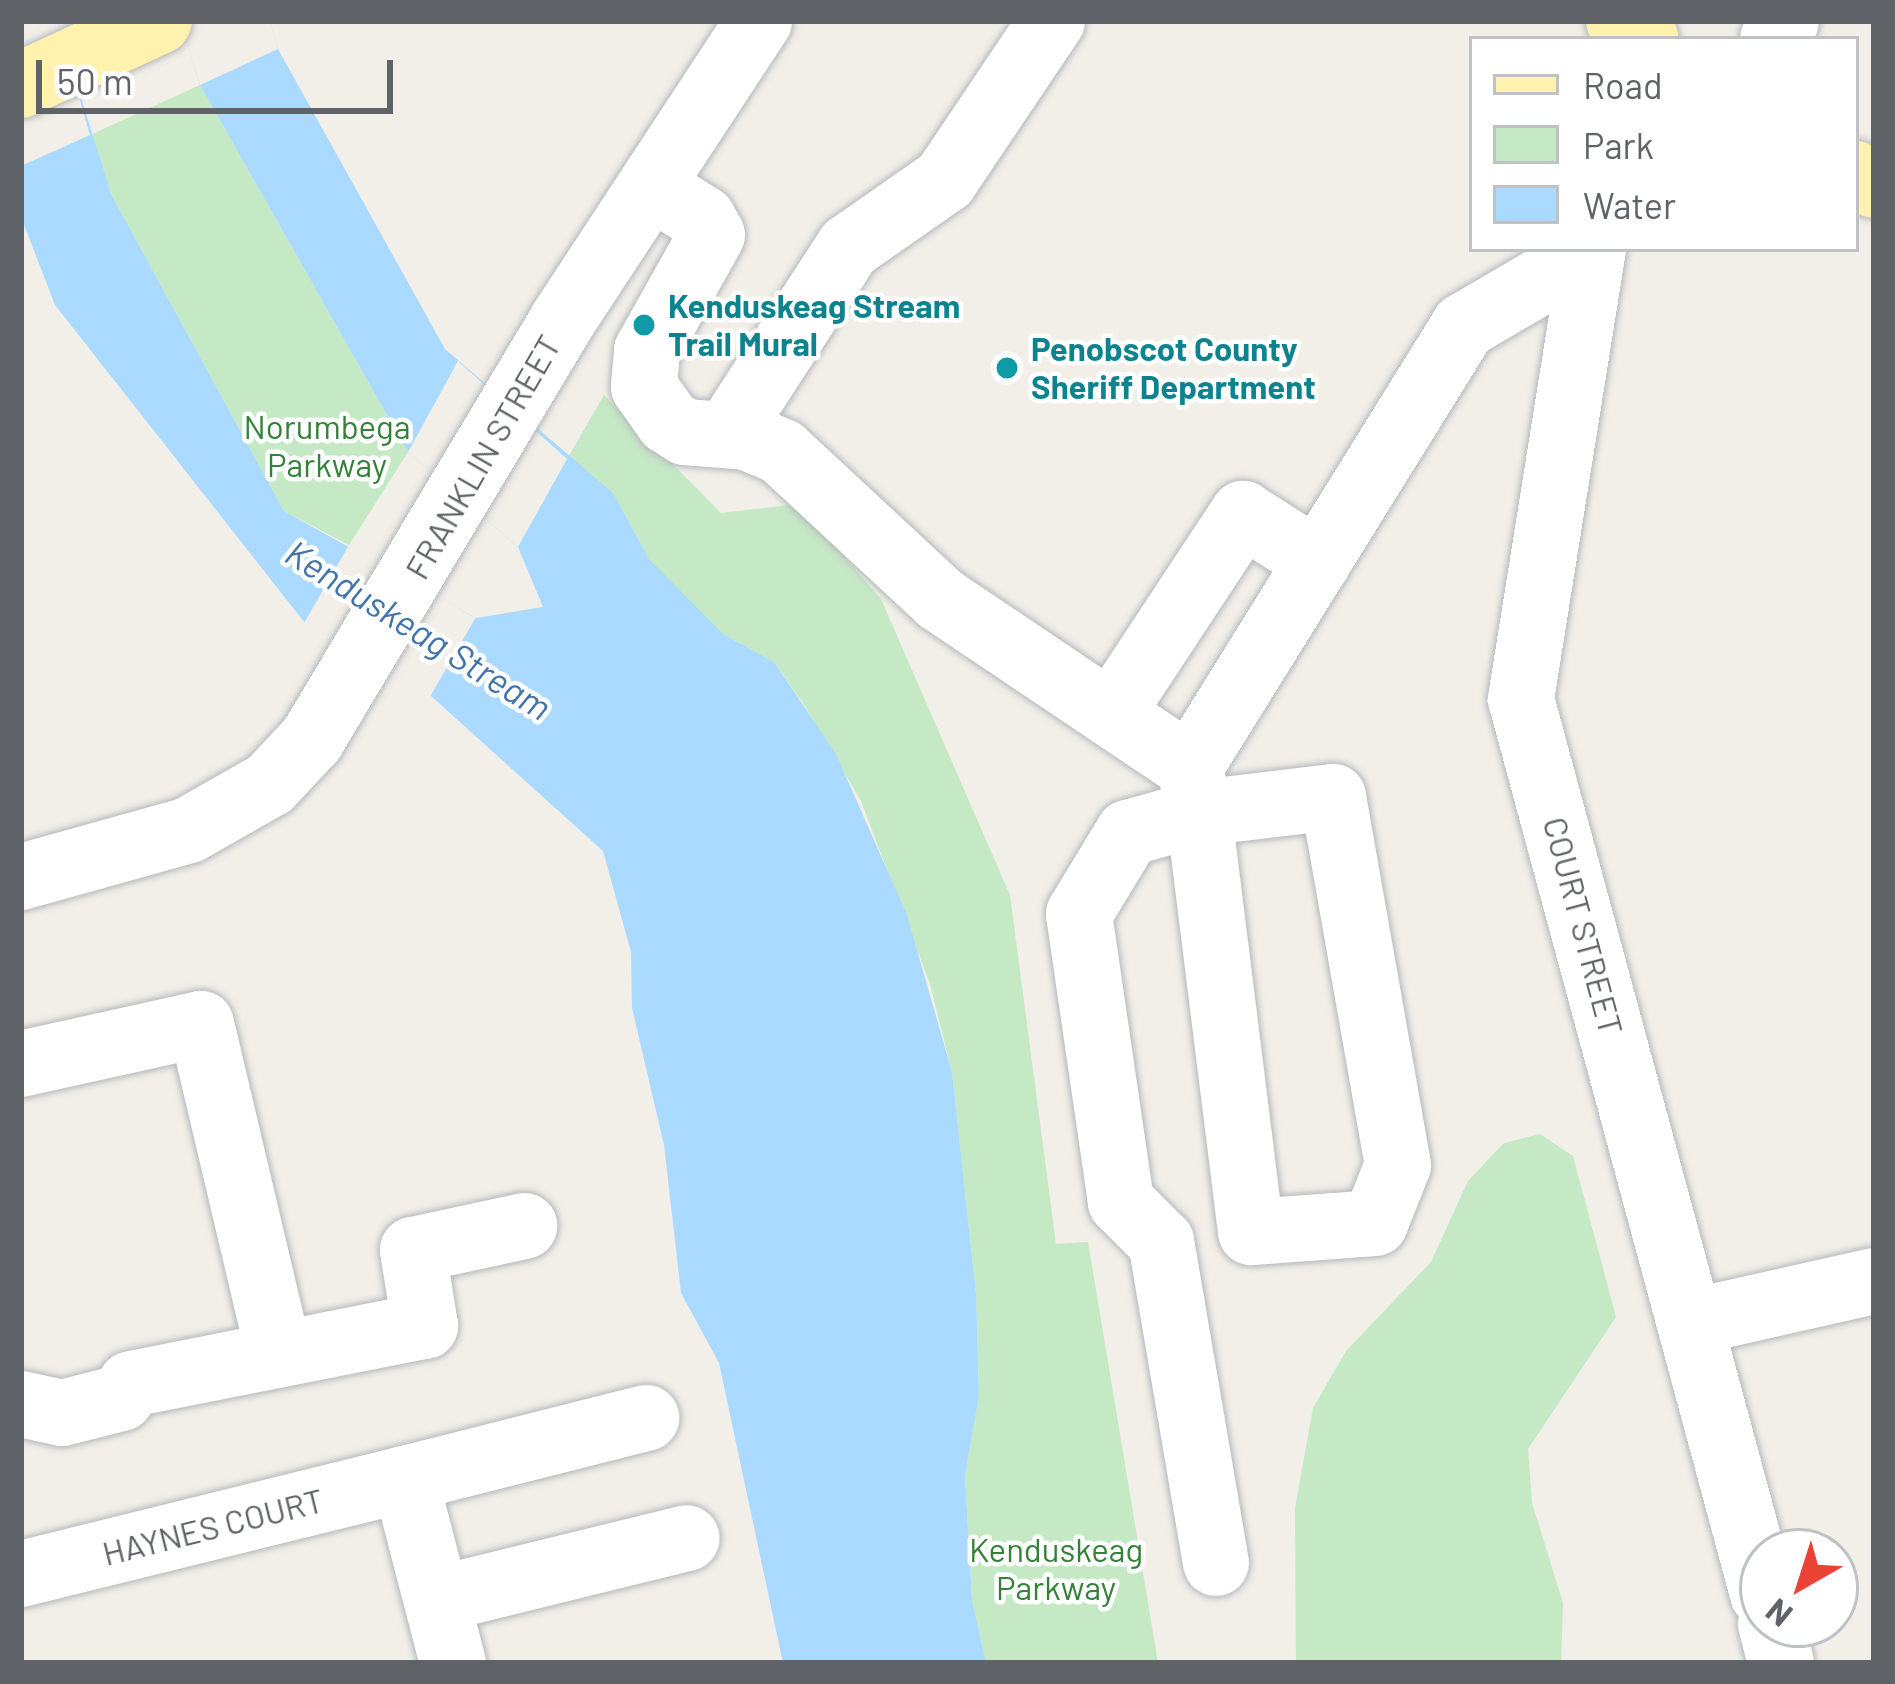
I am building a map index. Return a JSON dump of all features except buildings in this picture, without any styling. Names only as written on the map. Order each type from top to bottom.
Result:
[{"type":"main road","points":[[45,74],[159,21]]},
{"type":"street","name":"FRANKLIN STREET","points":[[21,877],[189,830],[270,784],[330,716],[510,407],[759,21]]},
{"type":"street","points":[[728,433],[849,247],[945,180],[1052,21]]},
{"type":"street","points":[[651,186],[703,218],[712,245],[646,351],[644,387],[685,432],[728,433],[782,452],[940,599],[1111,713],[1195,790],[1333,796],[1398,1166],[1375,1223],[1160,1242]]},
{"type":"street","points":[[1216,1563],[1160,1242],[1121,1202],[1079,914],[1128,833],[1195,790],[1318,562],[1464,326],[1589,252]]},
{"type":"street","name":"COURT STREET","points":[[1592,252],[1521,699],[1746,1528]]},
{"type":"street","points":[[1111,713],[1243,514],[1318,562]]},
{"type":"street","points":[[1195,790],[1251,1232]]},
{"type":"street","points":[[21,1064],[201,1024],[279,1354]]},
{"type":"street","points":[[30,1403],[52,1384],[113,1372],[131,1384],[425,1326],[413,1250],[524,1226]]},
{"type":"street","points":[[1692,1322],[1874,1281]]},
{"type":"street","name":"HAYNES COURT","points":[[21,1574],[646,1418]]},
{"type":"street","points":[[405,1479],[454,1663]]},
{"type":"street","points":[[439,1599],[687,1538]]},
{"type":"green space","name":"Norumbega Parkway","points":[[200,85],[408,452],[349,545],[284,511],[111,194],[90,135]]},
{"type":"green space","name":"Kenduskeag Parkway","points":[[604,395],[721,513],[798,504],[881,599],[1010,895],[1056,1244],[1088,1242],[1158,1663],[986,1663],[972,1600],[965,1475],[979,1395],[976,1293],[952,1072],[930,984],[861,801],[806,708],[774,662],[723,634],[690,603],[649,559],[614,494],[567,459]]},
{"type":"green space","points":[[1540,1134],[1573,1156],[1616,1317],[1528,1449],[1532,1503],[1563,1603],[1561,1663],[1296,1663],[1295,1508],[1313,1408],[1346,1351],[1431,1262],[1468,1181],[1504,1143]]},
{"type":"water","name":"Kenduskeag Stream","points":[[21,21],[57,21],[111,194],[284,511],[476,618],[543,607],[518,547],[408,452],[200,85],[181,21],[270,21],[278,49],[445,349],[614,494],[649,559],[723,634],[774,662],[836,754],[907,915],[952,1072],[976,1293],[979,1396],[965,1475],[972,1600],[986,1663],[783,1663],[719,1363],[681,1293],[664,1145],[632,1008],[631,952],[603,851],[431,696],[305,623],[55,305],[21,217]]},
{"type":"pier","points":[[21,21],[57,21],[90,135],[21,166]]},
{"type":"pier","points":[[181,21],[270,21],[278,49],[200,85]]},
{"type":"pier","points":[[458,361],[567,459],[518,547],[408,452]]},
{"type":"pier","points":[[349,545],[475,618],[430,696],[304,623]]},
{"type":"place","name":"Kenduskeag Stream Trail Mural","points":[[644,325]]},
{"type":"place","name":"Penobscot County Sheriff Department","points":[[1007,368]]}]
